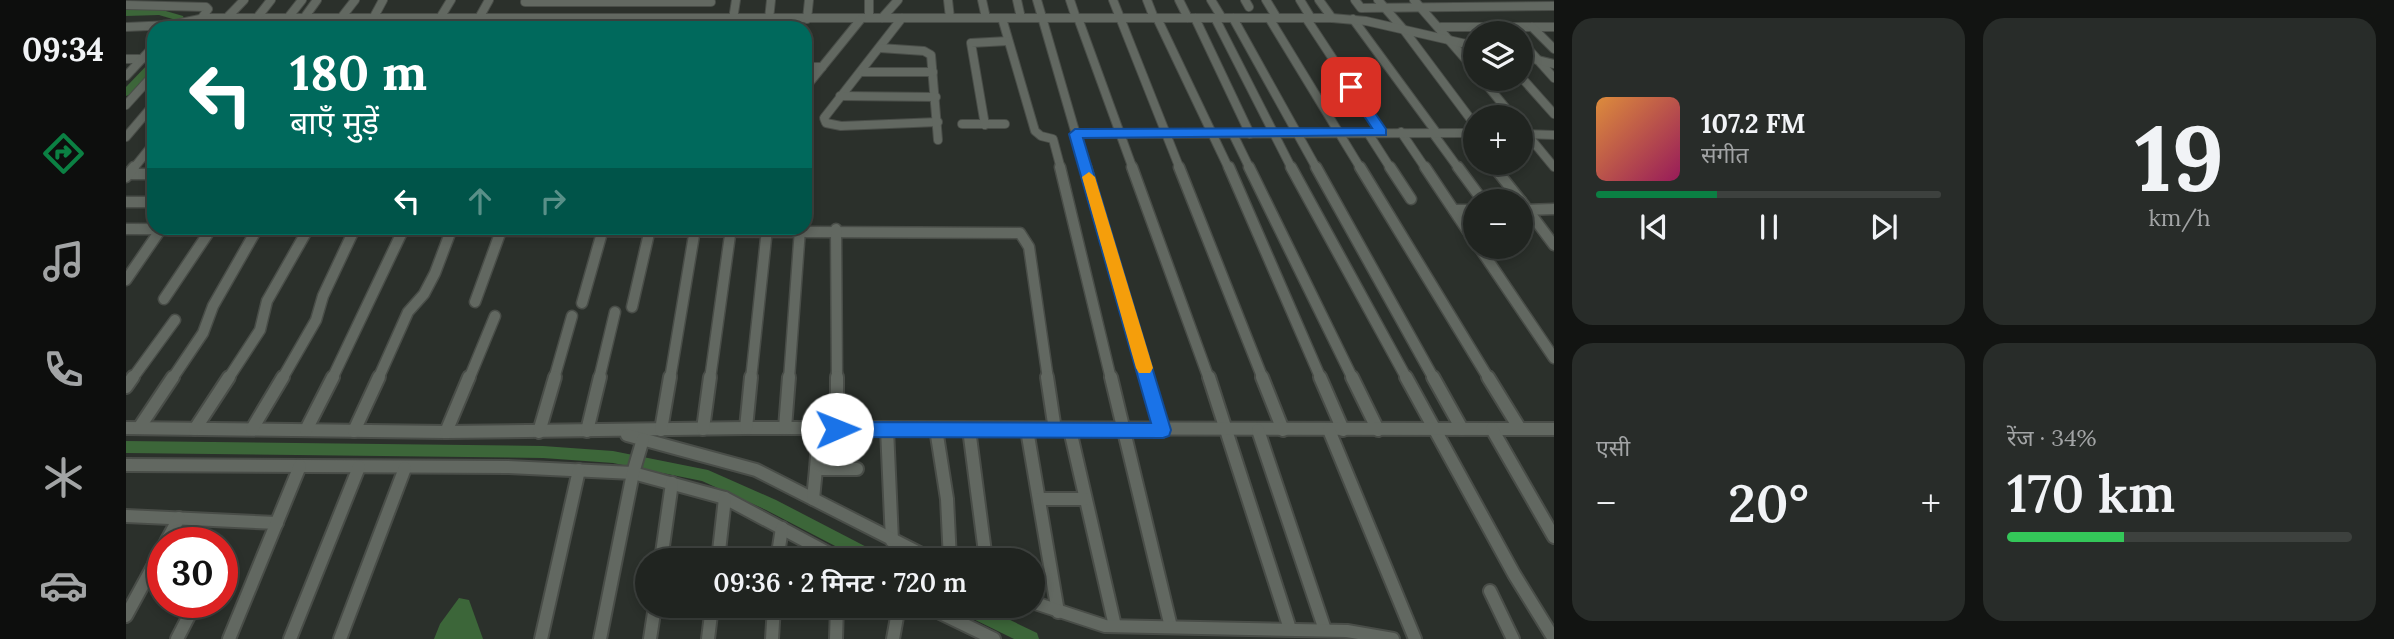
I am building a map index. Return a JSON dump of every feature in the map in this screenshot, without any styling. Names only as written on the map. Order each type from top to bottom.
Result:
[{"type":"street","points":[[126,5],[130,0]]},
{"type":"street","points":[[223,21],[244,0]]},
{"type":"street","points":[[254,21],[271,0]]},
{"type":"street","points":[[286,21],[302,0]]},
{"type":"street","points":[[304,18],[317,0]]},
{"type":"street","points":[[344,21],[355,0]]},
{"type":"street","points":[[372,21],[383,0]]},
{"type":"street","points":[[434,21],[451,0]]},
{"type":"street","points":[[479,18],[489,0]]},
{"type":"street","points":[[733,19],[736,0]]},
{"type":"street","points":[[769,19],[771,0]]},
{"type":"street","points":[[807,19],[808,0]]},
{"type":"street","points":[[812,78],[865,18],[869,0]]},
{"type":"street","points":[[882,18],[898,0]]},
{"type":"street","points":[[947,0],[950,18]]},
{"type":"street","points":[[982,0],[986,18]]},
{"type":"street","points":[[1017,0],[1021,18]]},
{"type":"street","points":[[1037,0],[1163,430]]},
{"type":"street","points":[[1070,0],[1228,430],[1290,629]]},
{"type":"street","points":[[1113,0],[1283,430]]},
{"type":"street","points":[[1147,0],[1214,134],[1343,430]]},
{"type":"street","points":[[1179,0],[1192,18],[1250,134]]},
{"type":"street","points":[[1211,0],[1272,134],[1514,574],[1554,639]]},
{"type":"street","points":[[1266,0],[1273,18],[1339,133],[1520,429]]},
{"type":"street","points":[[1300,0],[1308,18],[1381,132]]},
{"type":"street","points":[[1319,0],[1332,18]]},
{"type":"street","points":[[1355,0],[1371,23]]},
{"type":"street","points":[[1378,0],[1405,30],[1463,115]]},
{"type":"street","points":[[1414,0],[1441,27],[1463,55]]},
{"type":"street","points":[[1439,0],[1446,7]]},
{"type":"street","points":[[1465,0],[1472,7]]},
{"type":"street","points":[[1491,0],[1498,7]]},
{"type":"street","points":[[1528,0],[1534,6]]},
{"type":"street","points":[[518,21],[526,1],[711,1],[708,19]]},
{"type":"street","points":[[126,5],[164,3],[206,7],[208,9],[202,21]]},
{"type":"street","points":[[1361,8],[1554,6]]},
{"type":"street","points":[[186,21],[205,18],[1332,18],[1353,19],[1463,43]]},
{"type":"street","points":[[902,18],[824,118],[826,123],[841,126],[938,122]]},
{"type":"street","points":[[1002,18],[1035,131],[1054,142],[1171,627]]},
{"type":"street","points":[[1233,18],[1462,429]]},
{"type":"street","points":[[1353,19],[1474,189]]},
{"type":"street","points":[[126,27],[147,27]]},
{"type":"street","points":[[1441,27],[1463,29]]},
{"type":"street","points":[[1533,27],[1554,27]]},
{"type":"street","points":[[1533,28],[1554,49]]},
{"type":"street","points":[[985,125],[971,43],[1008,41]]},
{"type":"street","points":[[880,48],[929,52],[936,97],[938,139]]},
{"type":"street","points":[[126,76],[147,54]]},
{"type":"street","points":[[1533,54],[1554,78]]},
{"type":"street","points":[[126,59],[142,59]]},
{"type":"street","points":[[1533,59],[1554,64]]},
{"type":"street","points":[[812,67],[822,67]]},
{"type":"street","points":[[862,72],[933,72]]},
{"type":"street","points":[[126,105],[147,82]]},
{"type":"street","points":[[1533,90],[1554,114]]},
{"type":"street","points":[[1492,91],[1503,105]]},
{"type":"street","points":[[840,96],[936,97]]},
{"type":"street","points":[[126,136],[147,112]]},
{"type":"street","points":[[962,124],[1005,124]]},
{"type":"street","points":[[1075,134],[1463,131]]},
{"type":"street","points":[[1368,132],[1411,199]]},
{"type":"street","points":[[1401,132],[1463,224]]},
{"type":"street","points":[[1533,133],[1554,135]]},
{"type":"street","points":[[1233,134],[1378,430]]},
{"type":"street","points":[[1533,144],[1554,167]]},
{"type":"street","points":[[127,176],[147,154]]},
{"type":"street","points":[[127,176],[147,175]]},
{"type":"street","points":[[126,202],[147,202]]},
{"type":"street","points":[[1533,206],[1554,209]]},
{"type":"street","points":[[1454,210],[1463,210]]},
{"type":"street","points":[[1533,219],[1554,245]]},
{"type":"street","points":[[126,229],[147,229]]},
{"type":"street","points":[[812,229],[1020,233],[1029,247],[1055,430]]},
{"type":"street","points":[[836,229],[837,429]]},
{"type":"street","points":[[126,280],[157,235]]},
{"type":"street","points":[[164,299],[207,235]]},
{"type":"street","points":[[139,428],[203,333],[213,306],[254,235]]},
{"type":"street","points":[[195,429],[260,330],[267,301],[312,235]]},
{"type":"street","points":[[252,429],[316,320],[323,296],[351,235]]},
{"type":"street","points":[[306,430],[364,315],[400,235]]},
{"type":"street","points":[[354,431],[408,312],[421,301],[442,259],[450,235]]},
{"type":"street","points":[[475,302],[499,235]]},
{"type":"street","points":[[582,303],[601,235]]},
{"type":"street","points":[[632,307],[649,235]]},
{"type":"street","points":[[661,430],[694,235]]},
{"type":"street","points":[[703,429],[730,235]]},
{"type":"street","points":[[746,428],[766,235]]},
{"type":"street","points":[[785,428],[800,235]]},
{"type":"street","points":[[1487,259],[1554,358]]},
{"type":"street","points":[[587,431],[615,312]]},
{"type":"street","points":[[446,432],[495,316]]},
{"type":"street","points":[[539,432],[572,316]]},
{"type":"street","points":[[126,387],[175,320]]},
{"type":"street","points":[[126,428],[446,432],[614,432],[746,428],[1554,429]]},
{"type":"street","points":[[813,499],[819,429]]},
{"type":"street","points":[[887,429],[892,541]]},
{"type":"street","points":[[936,429],[947,499],[949,548]]},
{"type":"street","points":[[969,429],[984,548]]},
{"type":"street","points":[[1492,429],[1554,537]]},
{"type":"street","points":[[1027,430],[1058,612]]},
{"type":"street","points":[[1070,430],[1115,626]]},
{"type":"street","points":[[1258,430],[1325,630]]},
{"type":"street","points":[[1329,430],[1415,639]]},
{"type":"street","points":[[614,432],[642,443],[756,470],[907,548]]},
{"type":"street","points":[[600,639],[634,468],[642,443]]},
{"type":"street","points":[[126,464],[579,470],[634,468],[672,483],[725,498],[819,548]]},
{"type":"street","points":[[229,639],[300,466]]},
{"type":"street","points":[[290,639],[359,467]]},
{"type":"street","points":[[341,639],[405,467]]},
{"type":"street","points":[[816,468],[857,469]]},
{"type":"street","points":[[541,639],[579,470]]},
{"type":"street","points":[[663,548],[672,483]]},
{"type":"street","points":[[719,548],[725,498]]},
{"type":"street","points":[[1039,499],[1086,499]]},
{"type":"street","points":[[126,516],[277,523]]},
{"type":"street","points":[[174,527],[179,519]]},
{"type":"street","points":[[779,548],[782,528]]},
{"type":"street","points":[[126,616],[147,577]]},
{"type":"street","points":[[1490,590],[1513,639]]},
{"type":"street","points":[[1045,607],[1115,626],[1325,630],[1363,632],[1393,639]]},
{"type":"street","points":[[177,639],[187,618]]},
{"type":"street","points":[[650,639],[653,618]]},
{"type":"street","points":[[708,639],[711,618]]},
{"type":"street","points":[[772,639],[773,618]]},
{"type":"street","points":[[836,639],[837,618]]},
{"type":"street","points":[[893,639],[897,618]]},
{"type":"street","points":[[946,618],[971,633],[995,639]]},
{"type":"shaded area","points":[[459,598],[469,600],[483,639],[434,639],[440,624]]},
{"type":"waterway","points":[[126,13],[159,12],[180,18],[181,21]]},
{"type":"waterway","points":[[126,93],[147,70]]},
{"type":"waterway","points":[[126,447],[543,452],[613,457],[703,475],[771,505],[854,548]]},
{"type":"waterway","points":[[989,618],[1031,639]]},
{"type":"slow traffic","points":[[1089,177],[1144,368]]},
{"type":"route","points":[[837,429],[1163,430],[1075,134],[1381,132],[1351,87]]}]
